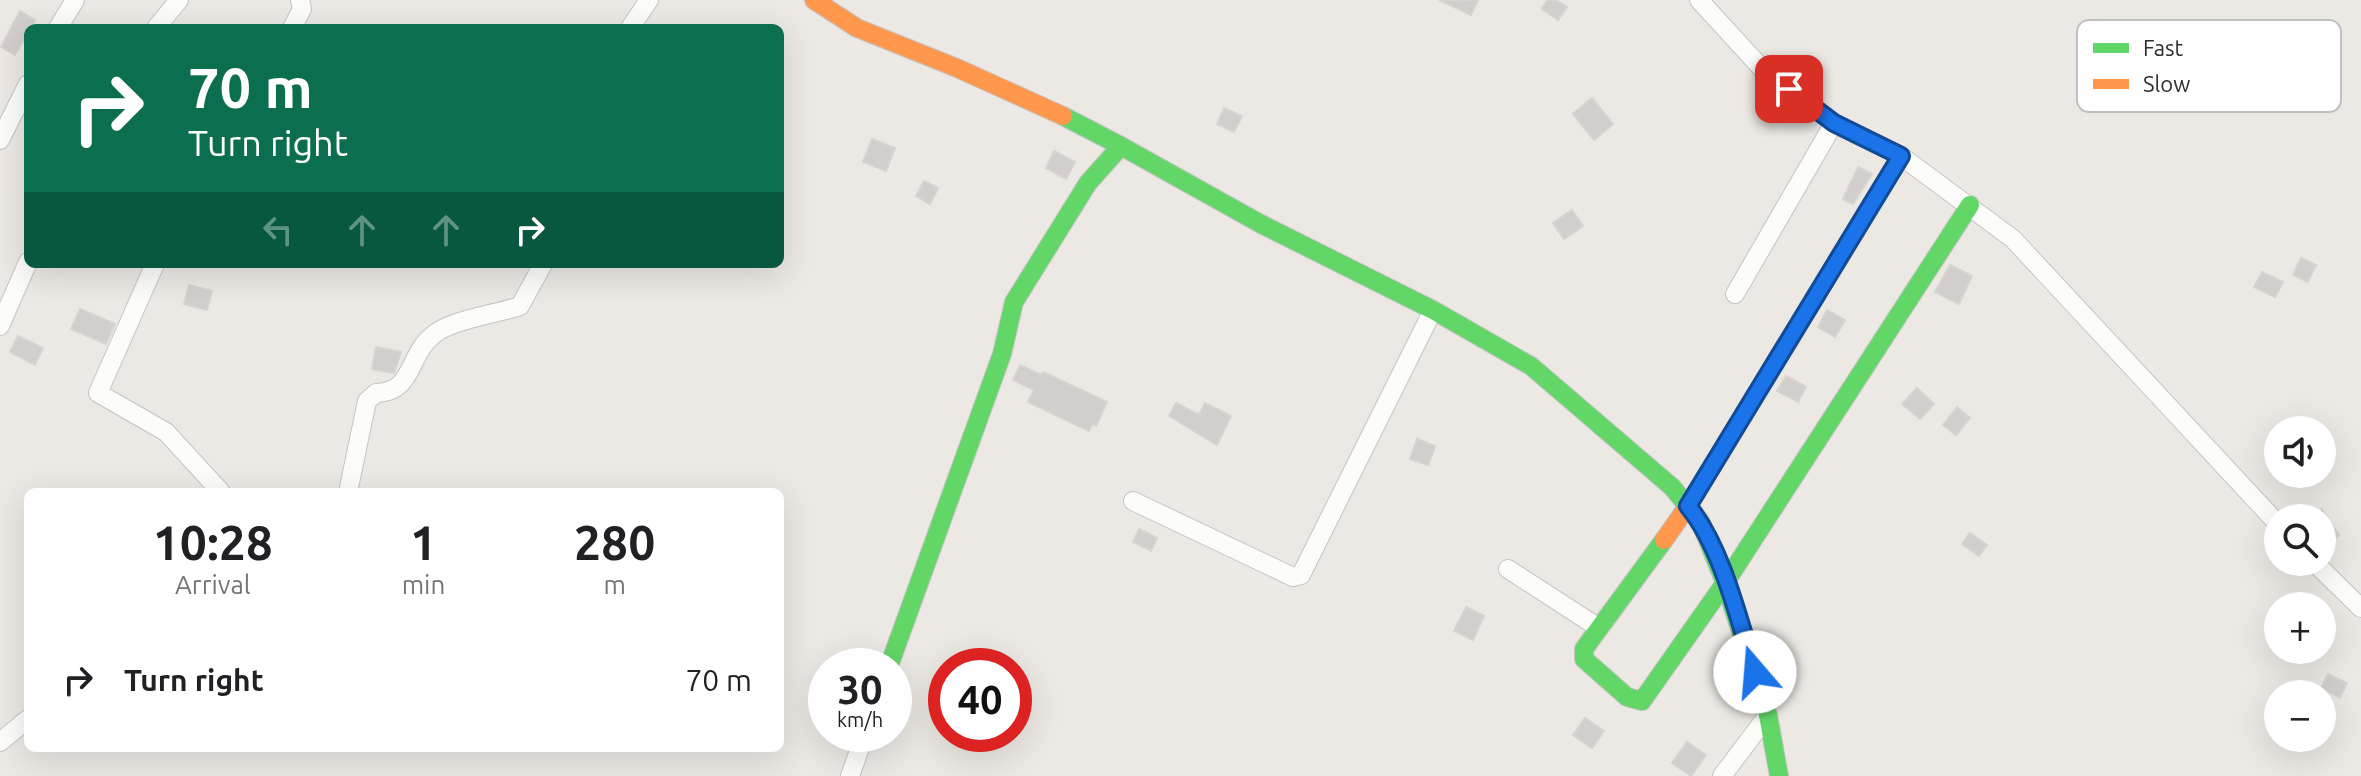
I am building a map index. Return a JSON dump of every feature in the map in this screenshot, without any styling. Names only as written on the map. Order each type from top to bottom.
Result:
[{"type":"street","points":[[60,24],[75,0]]},
{"type":"street","points":[[159,24],[179,0]]},
{"type":"street","points":[[294,24],[302,9],[300,0]]},
{"type":"street","points":[[633,24],[649,0]]},
{"type":"street","points":[[814,0],[857,28],[957,68],[1121,146],[1261,224],[1433,310],[1531,366],[1672,487],[1700,521],[1725,583],[1768,715],[1779,776]]},
{"type":"street","points":[[1699,0],[1766,73],[1834,123],[1901,156],[2013,239],[2264,509]]},
{"type":"street","points":[[0,140],[24,92]]},
{"type":"street","points":[[1735,294],[1834,123]]},
{"type":"street","points":[[896,648],[1002,354],[1014,302],[1088,183],[1121,146]]},
{"type":"street","points":[[1901,156],[1688,506],[1584,649],[1584,659],[1627,697],[1642,701],[1725,583],[1970,205]]},
{"type":"street","points":[[0,326],[25,268]]},
{"type":"street","points":[[153,268],[98,393],[166,432],[217,488]]},
{"type":"street","points":[[349,488],[367,401],[376,393],[392,393],[400,388],[421,349],[433,334],[520,306],[541,268]]},
{"type":"street","points":[[1133,501],[1293,577],[1301,575],[1433,310]]},
{"type":"street","points":[[1508,569],[1599,628]]},
{"type":"street","points":[[2328,576],[2361,608]]},
{"type":"street","points":[[1722,776],[1768,715]]},
{"type":"street","points":[[0,742],[24,722]]},
{"type":"street","points":[[850,776],[859,752]]},
{"type":"building","points":[[1439,0],[1478,0],[1471,15]]},
{"type":"building","points":[[1547,0],[1556,0],[1567,7],[1558,20],[1542,9]]},
{"type":"building","points":[[20,11],[35,20],[33,24],[24,24],[24,39],[15,55],[1,47]]},
{"type":"building","points":[[1592,98],[1613,124],[1594,140],[1573,114]]},
{"type":"building","points":[[1224,108],[1242,116],[1234,132],[1217,124]]},
{"type":"building","points":[[872,139],[895,148],[886,171],[863,162]]},
{"type":"building","points":[[1054,151],[1075,162],[1066,179],[1046,168]]},
{"type":"building","points":[[1858,167],[1872,174],[1853,204],[1843,199]]},
{"type":"building","points":[[924,181],[938,188],[930,204],[916,196]]},
{"type":"building","points":[[1572,210],[1583,226],[1564,239],[1553,223]]},
{"type":"building","points":[[2301,258],[2316,265],[2308,282],[2293,275]]},
{"type":"building","points":[[1950,265],[1972,276],[1959,304],[1935,292]]},
{"type":"building","points":[[2262,272],[2283,282],[2275,297],[2254,287]]},
{"type":"building","points":[[189,285],[212,291],[207,310],[184,304]]},
{"type":"building","points":[[80,309],[115,324],[106,344],[71,329]]},
{"type":"building","points":[[1827,310],[1845,320],[1835,337],[1818,327]]},
{"type":"building","points":[[18,336],[43,348],[35,365],[10,352]]},
{"type":"building","points":[[376,347],[401,352],[394,373],[372,369]]},
{"type":"building","points":[[1020,365],[1041,375],[1043,372],[1107,402],[1096,426],[1092,424],[1089,431],[1028,402],[1034,390],[1013,380]]},
{"type":"building","points":[[1786,376],[1806,387],[1798,402],[1777,391]]},
{"type":"building","points":[[1917,388],[1934,404],[1920,419],[1902,404]]},
{"type":"building","points":[[1176,403],[1199,415],[1205,403],[1231,416],[1217,445],[1169,416]]},
{"type":"building","points":[[1957,407],[1970,418],[1956,435],[1943,425]]},
{"type":"building","points":[[1417,439],[1435,446],[1428,465],[1410,459]]},
{"type":"building","points":[[1139,529],[1157,538],[1151,551],[1133,542]]},
{"type":"building","points":[[1970,533],[1987,545],[1979,556],[1962,544]]},
{"type":"building","points":[[1466,607],[1484,616],[1473,640],[1454,631]]},
{"type":"building","points":[[2328,674],[2347,683],[2340,698],[2336,696],[2336,680],[2325,680]]},
{"type":"building","points":[[1585,718],[1604,731],[1592,748],[1573,735]]},
{"type":"building","points":[[1687,742],[1706,755],[1691,776],[1672,763]]},
{"type":"traffic: fast","points":[[896,648],[1002,354],[1014,302],[1088,183],[1121,146],[1063,116]]},
{"type":"traffic: fast","points":[[1121,146],[1261,224],[1433,310],[1531,366],[1672,487],[1700,521],[1725,583],[1768,715],[1779,776]]},
{"type":"traffic: fast","points":[[1664,540],[1584,649],[1584,659],[1627,697],[1642,701],[1725,583],[1970,205]]},
{"type":"traffic: slow","points":[[814,0],[857,28],[957,68],[1063,116]]},
{"type":"traffic: slow","points":[[1664,540],[1688,506],[1901,156]]},
{"type":"route","points":[[1755,672],[1700,521],[1688,506],[1901,156],[1834,123],[1789,89]]}]
